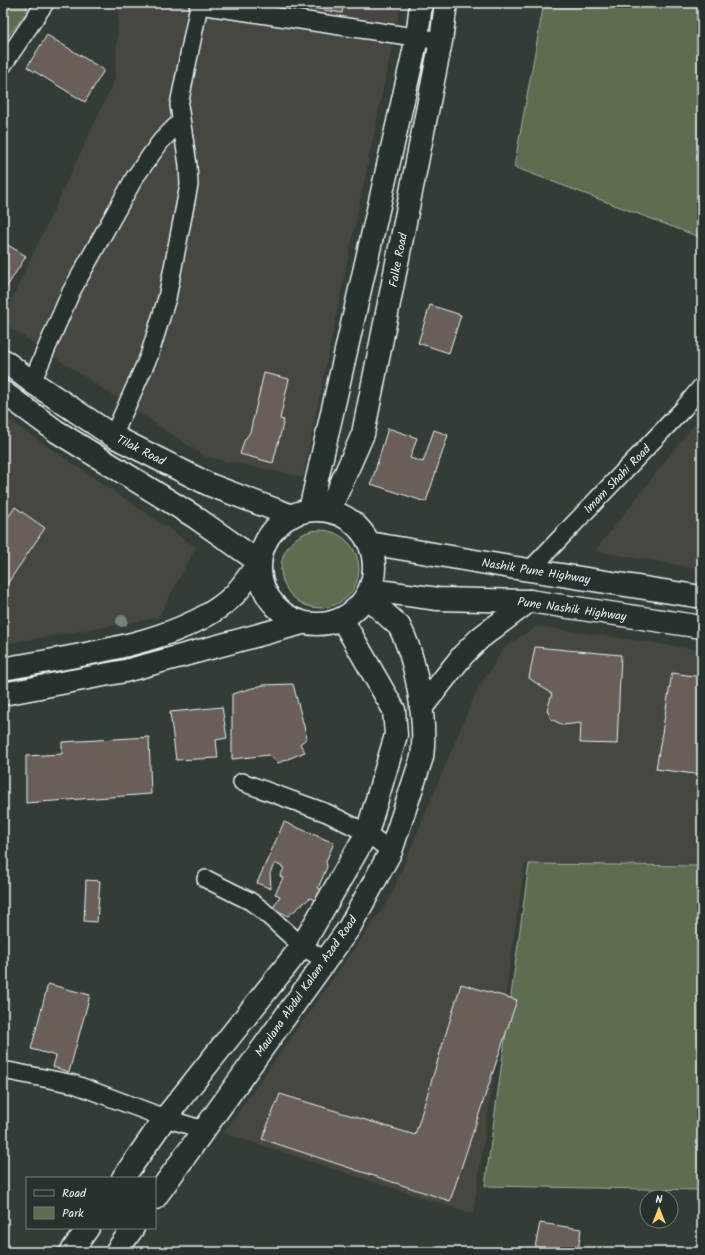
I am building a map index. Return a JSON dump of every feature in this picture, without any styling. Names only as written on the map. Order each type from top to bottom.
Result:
[{"type":"main road","points":[[310,512],[417,38],[421,3]]},
{"type":"main road","name":"Falke Road","points":[[310,512],[362,434],[441,41],[446,3]]},
{"type":"main road","name":"Tilak Road","points":[[3,360],[32,382],[113,436],[210,485],[310,512]]},
{"type":"main road","points":[[3,392],[56,431],[195,517],[259,562]]},
{"type":"main road","points":[[310,512],[346,517],[360,528],[369,543],[374,556],[375,570],[369,594],[356,610],[342,619],[316,625],[303,623],[288,617],[275,607],[266,594],[260,578],[259,562],[269,535],[279,524],[310,512]]},
{"type":"main road","name":"Nashik Pune Highway","points":[[369,543],[702,597]]},
{"type":"main road","points":[[3,669],[130,645],[181,628],[210,614],[235,594],[259,562]]},
{"type":"main road","name":"Pune Nashik Highway","points":[[369,594],[438,599],[529,601],[702,627]]},
{"type":"main road","name":"Maulana Abdul Kalam Azad Road","points":[[156,1197],[349,928],[391,851],[422,757],[423,746],[421,708],[411,658],[402,632],[399,626],[369,594]]},
{"type":"main road","points":[[421,708],[463,655],[480,638],[529,601]]},
{"type":"main road","points":[[124,1177],[166,1118],[302,946],[366,833],[396,735],[396,722],[394,710],[342,619]]},
{"type":"main road","points":[[3,694],[125,671],[303,623]]},
{"type":"main road","points":[[71,1252],[87,1229]]},
{"type":"main road","points":[[116,1252],[132,1229]]},
{"type":"street","points":[[3,65],[45,3]]},
{"type":"street","points":[[113,436],[149,356],[167,298],[190,185],[179,105],[200,4],[441,41]]},
{"type":"street","points":[[32,382],[71,292],[135,177],[162,141],[181,121]]},
{"type":"street","name":"Imam Shahi Road","points":[[530,570],[684,408],[702,386]]},
{"type":"street","points":[[242,782],[327,813],[366,833],[391,851]]},
{"type":"street","points":[[206,879],[250,901],[302,946],[326,960]]},
{"type":"street","points":[[3,1070],[74,1084],[166,1118],[204,1130]]},
{"type":"shaded area","points":[[119,3],[401,3],[303,477],[206,457],[3,323],[3,318],[115,79]]},
{"type":"shaded area","points":[[702,414],[702,569],[595,551]]},
{"type":"shaded area","points":[[3,416],[196,547],[158,618],[3,644]]},
{"type":"shaded area","points":[[537,626],[702,650],[702,865],[525,864],[473,1214],[223,1133],[389,900],[475,694],[504,648]]},
{"type":"green space","points":[[3,3],[27,3],[27,12],[3,43]]},
{"type":"green space","points":[[544,3],[702,3],[702,238],[514,167]]},
{"type":"green space","points":[[320,530],[335,533],[342,537],[352,547],[356,554],[359,569],[356,584],[352,591],[342,601],[335,605],[320,608],[305,605],[298,601],[288,591],[284,584],[281,569],[284,554],[288,547],[298,537],[305,533]]},
{"type":"green space","points":[[529,864],[702,866],[702,1190],[485,1186]]},
{"type":"building","points":[[283,3],[344,3],[342,13]]},
{"type":"building","points":[[47,35],[104,70],[85,102],[27,67]]},
{"type":"building","points":[[3,242],[26,256],[3,293]]},
{"type":"building","points":[[430,305],[461,315],[449,353],[418,343]]},
{"type":"building","points":[[264,373],[289,379],[280,419],[284,420],[273,463],[240,454],[244,441],[250,432]]},
{"type":"building","points":[[388,428],[417,438],[410,458],[423,462],[434,430],[448,435],[426,502],[371,484]]},
{"type":"building","points":[[15,507],[45,528],[3,590],[3,525]]},
{"type":"building","points":[[535,647],[621,655],[617,744],[580,743],[581,723],[563,725],[551,719],[547,710],[552,694],[529,678]]},
{"type":"building","points":[[672,673],[702,677],[702,775],[656,769]]},
{"type":"building","points":[[293,684],[307,738],[300,744],[305,752],[278,763],[269,755],[232,759],[232,694],[263,685]]},
{"type":"building","points":[[222,707],[227,738],[216,740],[218,758],[176,760],[170,712]]},
{"type":"building","points":[[149,737],[151,794],[26,803],[26,756],[62,754],[62,742]]},
{"type":"building","points":[[284,822],[334,843],[326,861],[327,867],[318,888],[322,890],[317,901],[310,898],[288,916],[273,908],[280,896],[275,894],[283,878],[280,876],[284,868],[275,863],[270,873],[271,889],[257,883]]},
{"type":"building","points":[[86,880],[100,881],[97,922],[84,921]]},
{"type":"building","points":[[48,984],[90,995],[69,1072],[53,1067],[56,1056],[31,1049]]},
{"type":"building","points":[[461,984],[517,1000],[450,1201],[262,1139],[280,1094],[415,1135]]},
{"type":"building","points":[[540,1223],[581,1229],[578,1252],[534,1252]]}]
